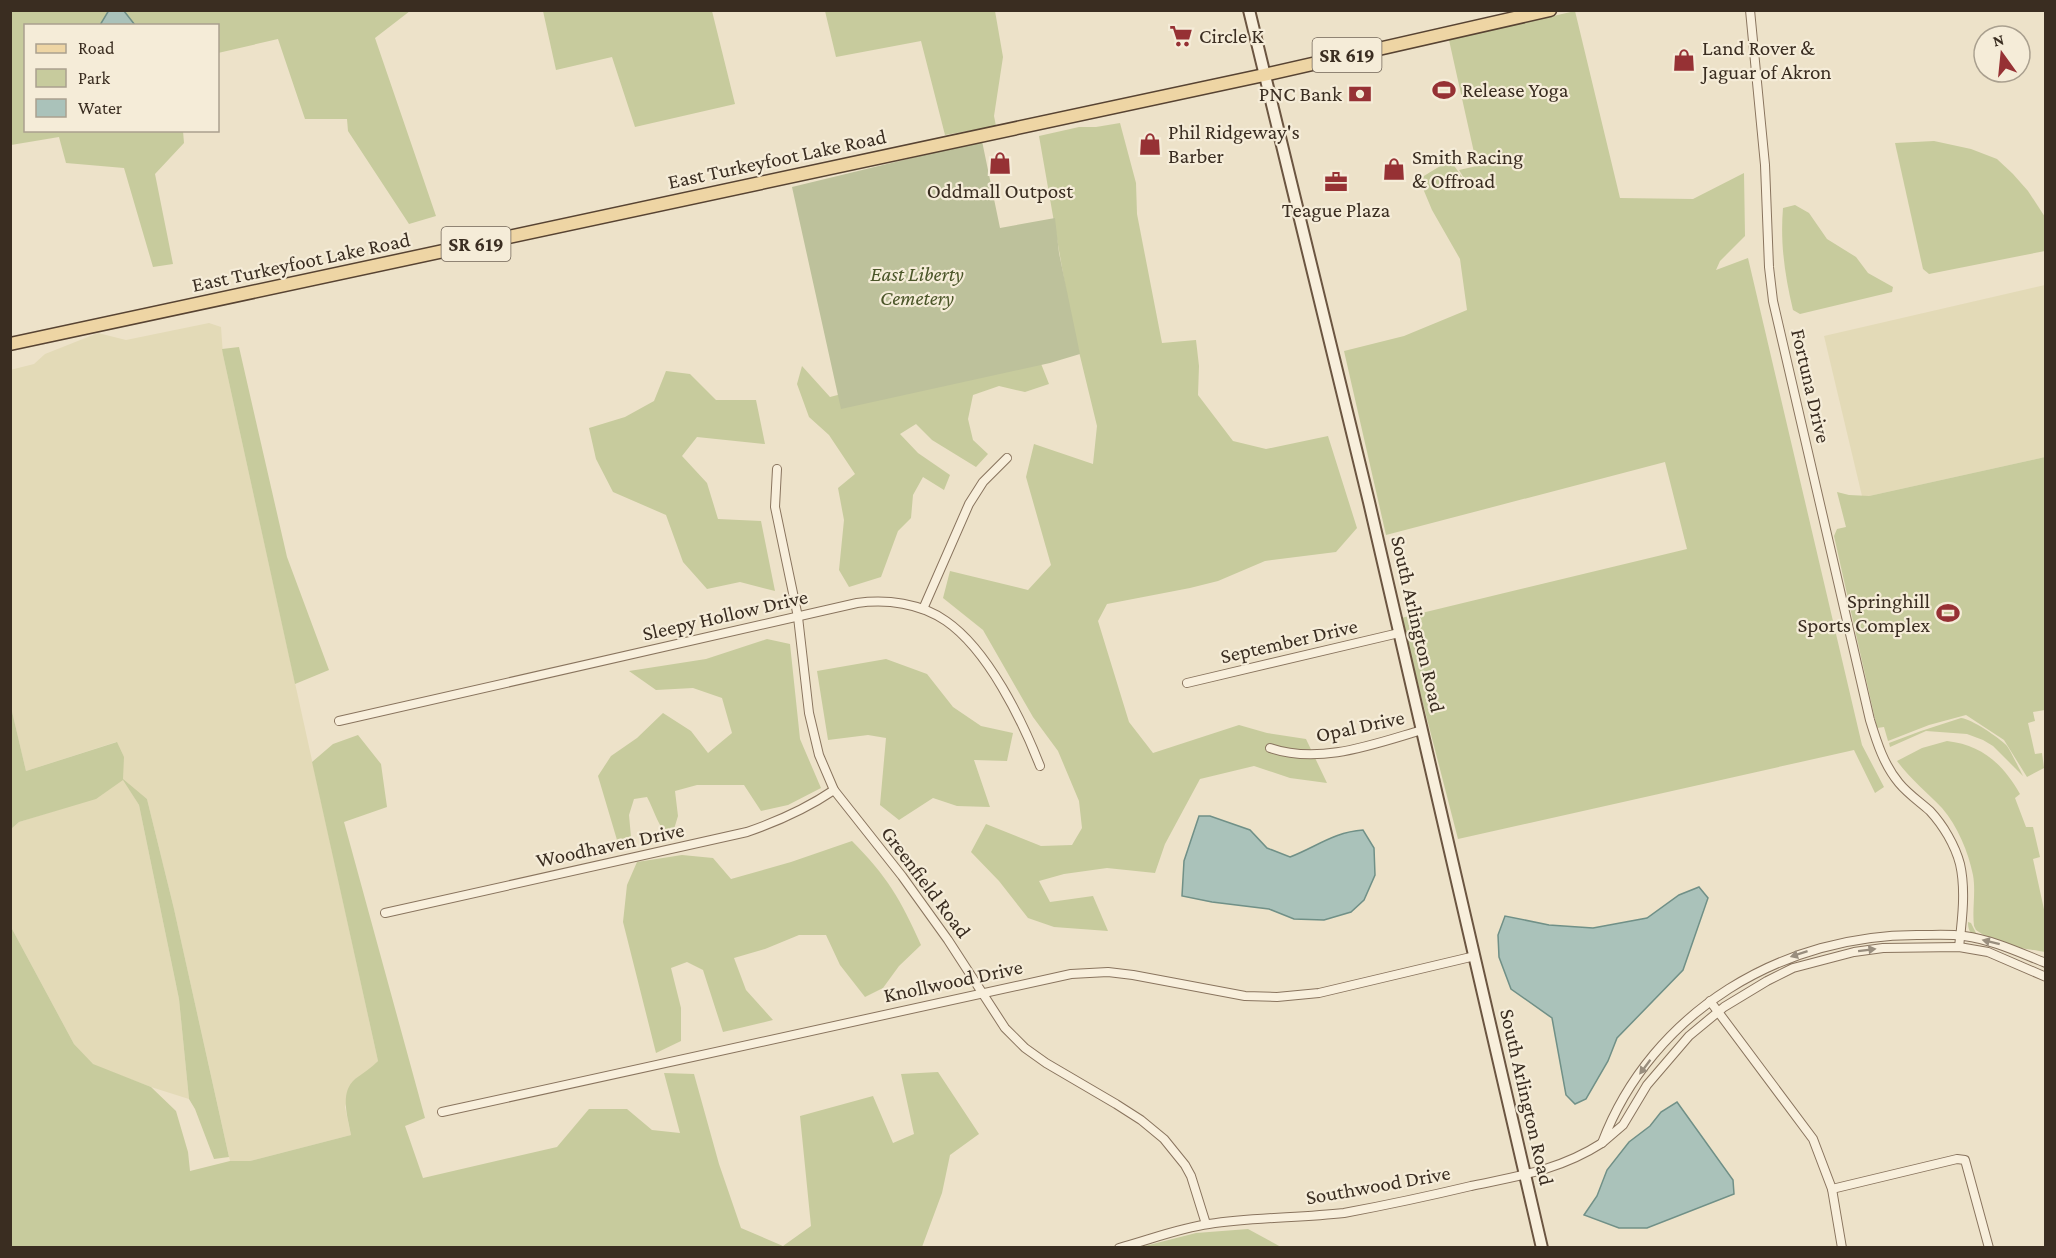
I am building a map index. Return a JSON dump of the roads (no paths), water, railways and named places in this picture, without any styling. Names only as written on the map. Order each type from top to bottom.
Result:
[{"type":"main road","name":"South Arlington Road","points":[[1249,10],[1370,502],[1542,1248]]},
{"type":"main road","name":"East Turkeyfoot Lake Road","points":[[10,344],[1264,75],[1550,10]]},
{"type":"street","name":"Fortuna Drive","points":[[1750,10],[1764,142],[1769,267],[1773,301],[1870,720],[1885,761],[1899,783],[1932,813],[1943,828],[1955,849],[1960,865],[1962,885],[1959,947]]},
{"type":"street","points":[[923,609],[969,504],[983,482],[1007,458]]},
{"type":"street","name":"Greenfield Road","points":[[777,469],[775,507],[798,617],[814,737],[834,790],[902,876],[982,992],[995,1015],[1024,1048],[1058,1071],[1116,1104],[1164,1139],[1191,1176],[1206,1224]]},
{"type":"street","name":"Sleepy Hollow Drive","points":[[339,721],[863,602],[895,603],[923,609],[944,620],[959,632],[988,668],[1019,718],[1040,766]]},
{"type":"street","name":"September Drive","points":[[1187,683],[1399,633]]},
{"type":"street","name":"Opal Drive","points":[[1270,748],[1293,754],[1322,754],[1422,730]]},
{"type":"street","name":"Woodhaven Drive","points":[[385,913],[747,832],[804,810],[834,790]]},
{"type":"street","points":[[1602,1143],[1616,1110],[1647,1063],[1682,1025],[1710,1001],[1774,963],[1824,946],[1875,936],[1961,935],[2000,944],[2046,963]]},
{"type":"street","name":"Southwood Drive","points":[[1119,1248],[1206,1224],[1258,1218],[1344,1213],[1524,1176],[1561,1165],[1582,1156],[1623,1125],[1647,1085],[1689,1036],[1719,1012],[1767,981],[1793,968],[1883,948],[1959,947],[1988,952],[2046,977]]},
{"type":"street","name":"Knollwood Drive","points":[[442,1112],[1071,974],[1108,972],[1245,996],[1295,996],[1319,993],[1475,956]]},
{"type":"street","points":[[1710,1001],[1813,1139],[1832,1189],[1842,1248]]},
{"type":"street","points":[[1832,1189],[1957,1159],[1965,1160],[1989,1248]]},
{"type":"water","points":[[109,10],[124,11],[134,24],[101,24]]},
{"type":"water","points":[[1199,816],[1210,816],[1250,830],[1267,848],[1290,857],[1334,837],[1363,830],[1374,848],[1375,875],[1364,900],[1351,912],[1324,920],[1294,919],[1269,909],[1182,896],[1184,861]]},
{"type":"water","points":[[1699,887],[1708,898],[1683,970],[1617,1038],[1608,1061],[1586,1099],[1575,1104],[1566,1095],[1552,1018],[1511,989],[1499,957],[1498,935],[1505,916],[1549,925],[1593,928],[1647,918],[1679,895]]},
{"type":"water","points":[[1677,1102],[1733,1180],[1734,1194],[1647,1228],[1619,1228],[1584,1215],[1597,1196],[1607,1170],[1629,1142],[1650,1126],[1661,1112]]},
{"type":"place","name":"Circle K","points":[[1181,36]]},
{"type":"place","name":"Land Rover & Jaguar of Akron","points":[[1684,60]]},
{"type":"place","name":"Release Yoga","points":[[1444,90]]},
{"type":"place","name":"PNC Bank","points":[[1360,94]]},
{"type":"place","name":"Phil Ridgeway's Barber","points":[[1150,144]]},
{"type":"place","name":"Oddmall Outpost","points":[[1000,163]]},
{"type":"place","name":"Smith Racing & Offroad","points":[[1394,169]]},
{"type":"place","name":"Teague Plaza","points":[[1336,182]]},
{"type":"place","name":"Springhill Sports Complex","points":[[1948,613]]},
{"type":"park label","name":"East Liberty Cemetery","points":[[917,286]]}]
